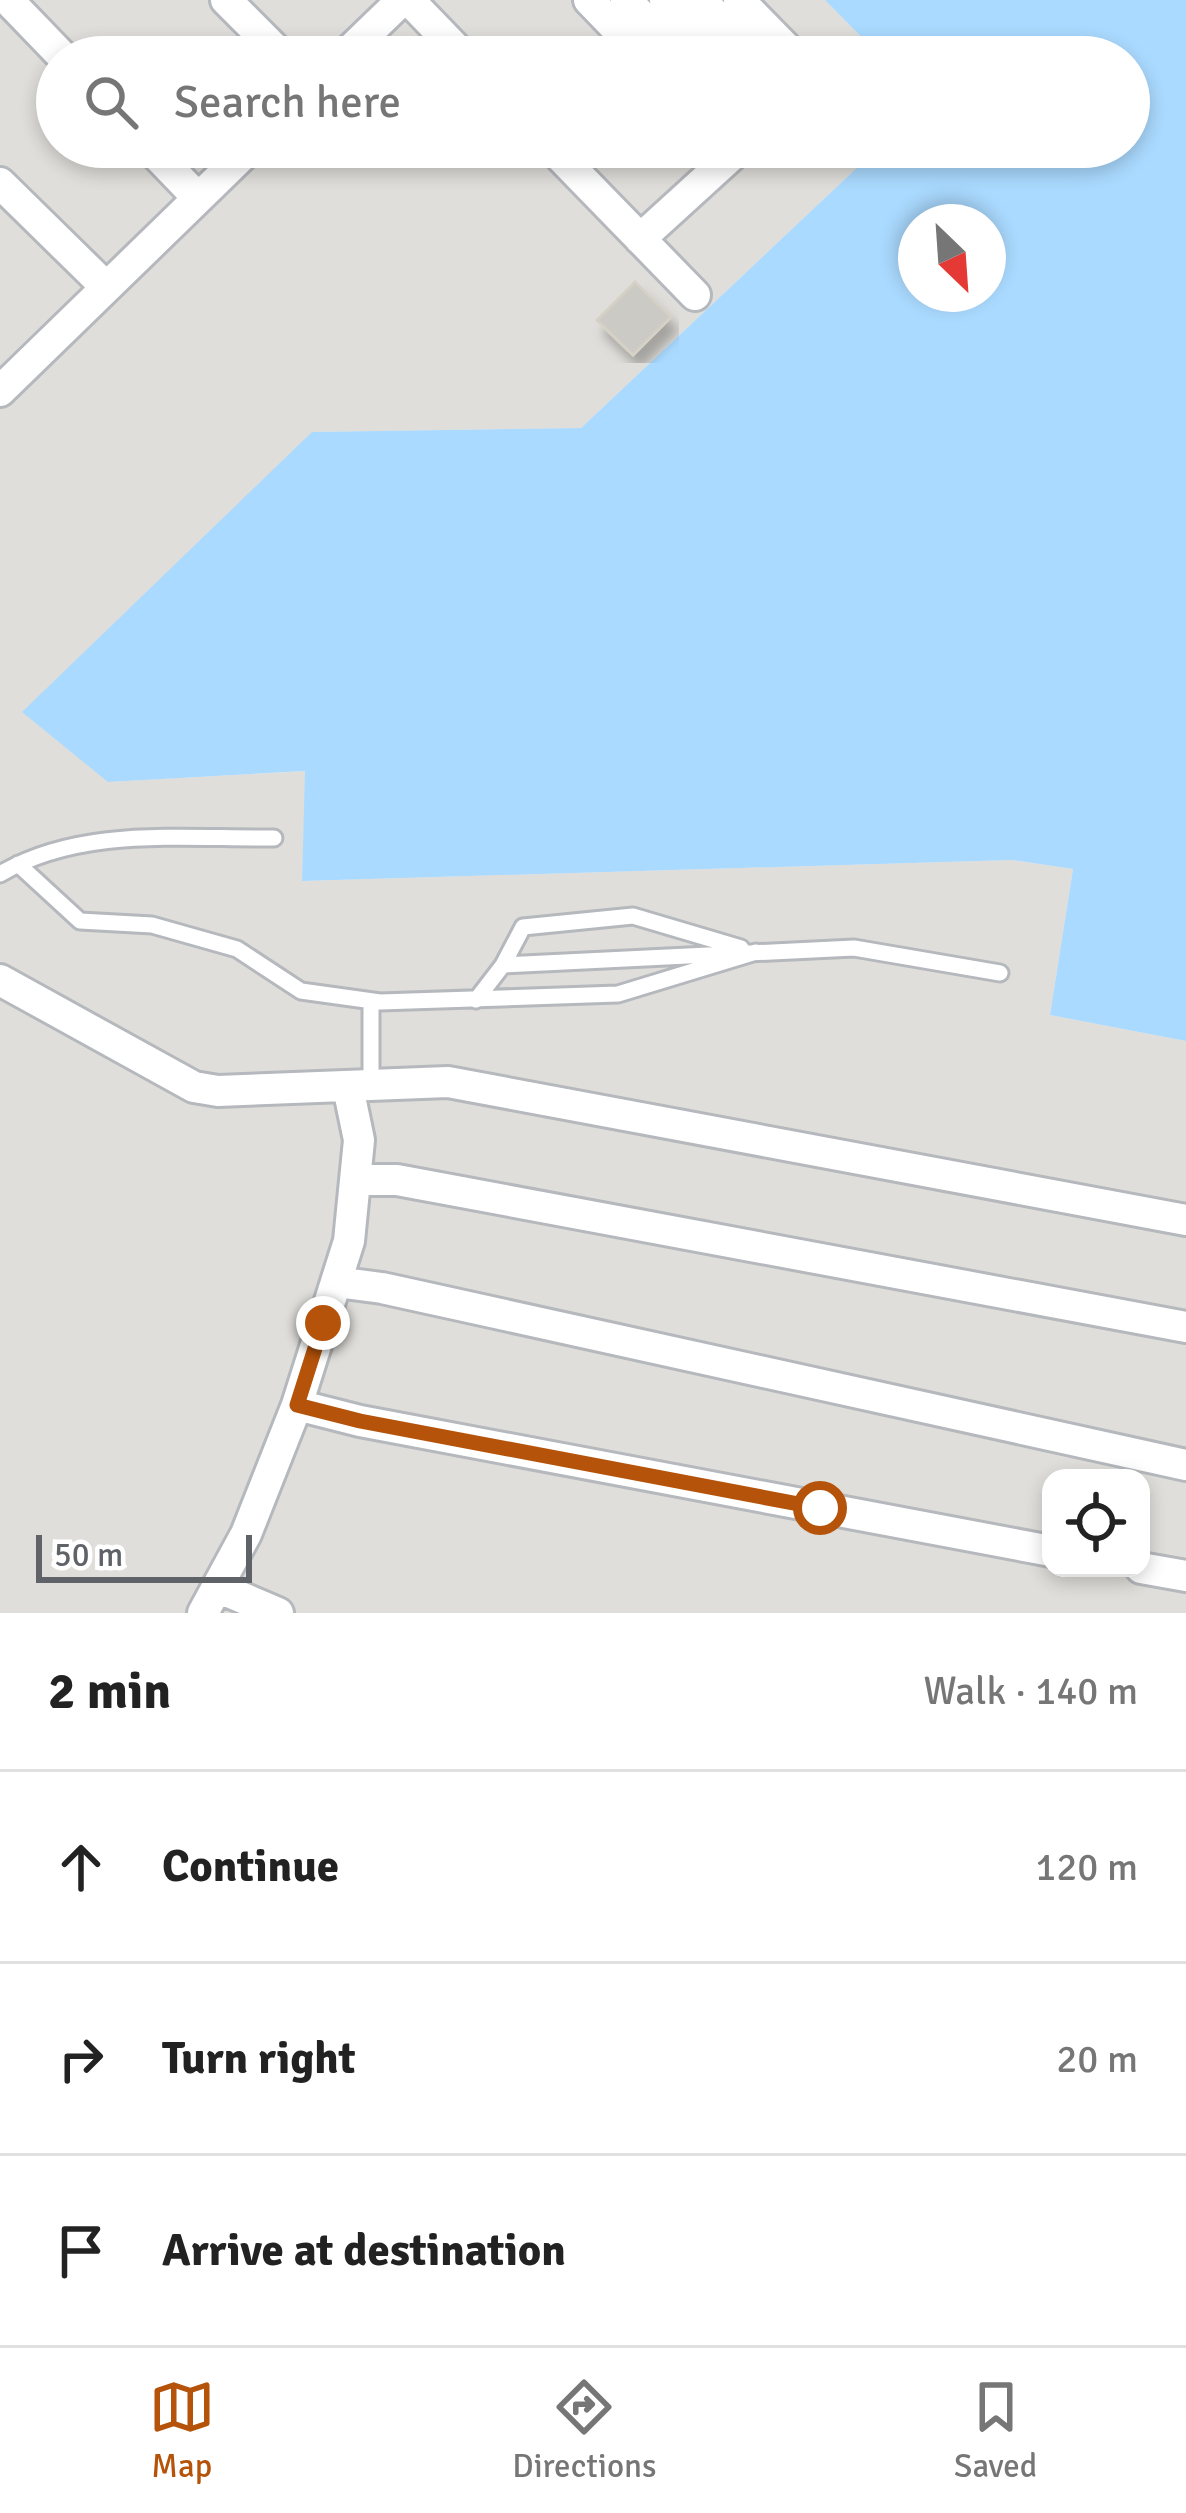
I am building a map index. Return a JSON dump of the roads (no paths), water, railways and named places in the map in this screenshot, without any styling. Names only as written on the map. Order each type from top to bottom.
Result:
[{"type":"street","points":[[8,0],[43,36]]},
{"type":"street","points":[[226,0],[262,36]]},
{"type":"street","points":[[366,36],[405,0],[442,36]]},
{"type":"street","points":[[589,0],[624,36]]},
{"type":"street","points":[[626,0],[661,36]]},
{"type":"street","points":[[664,0],[699,36]]},
{"type":"street","points":[[701,0],[736,36]]},
{"type":"street","points":[[739,0],[774,36]]},
{"type":"street","points":[[169,168],[198,198]]},
{"type":"street","points":[[0,391],[229,168]]},
{"type":"street","points":[[571,168],[695,295]]},
{"type":"street","points":[[640,239],[715,168]]},
{"type":"street","points":[[0,183],[106,287]]},
{"type":"street","points":[[0,980],[194,1088],[448,1082],[1186,1220]]},
{"type":"street","points":[[278,1613],[210,1600],[245,1534],[297,1405],[349,1241],[359,1086]]},
{"type":"street","points":[[355,1180],[398,1180],[1186,1327]]},
{"type":"street","points":[[336,1282],[382,1288],[1186,1465]]},
{"type":"street","points":[[297,1405],[383,1426],[1042,1549]]},
{"type":"street","points":[[1150,1570],[1186,1576]]},
{"type":"lane","points":[[0,874],[43,853],[108,839],[274,838]]},
{"type":"lane","points":[[18,864],[80,921],[152,925],[237,949],[301,991],[371,1000],[618,994],[756,952]]},
{"type":"lane","points":[[476,1000],[523,927],[633,916],[756,952]]},
{"type":"lane","points":[[503,964],[854,948],[1000,973]]},
{"type":"lane","points":[[359,1086],[371,1000]]},
{"type":"water","points":[[825,0],[1186,0],[1186,1041],[1050,1015],[1073,869],[1012,860],[302,881],[305,771],[108,782],[22,712],[312,432],[581,428],[857,168],[1150,168],[1150,36],[860,36]]}]
